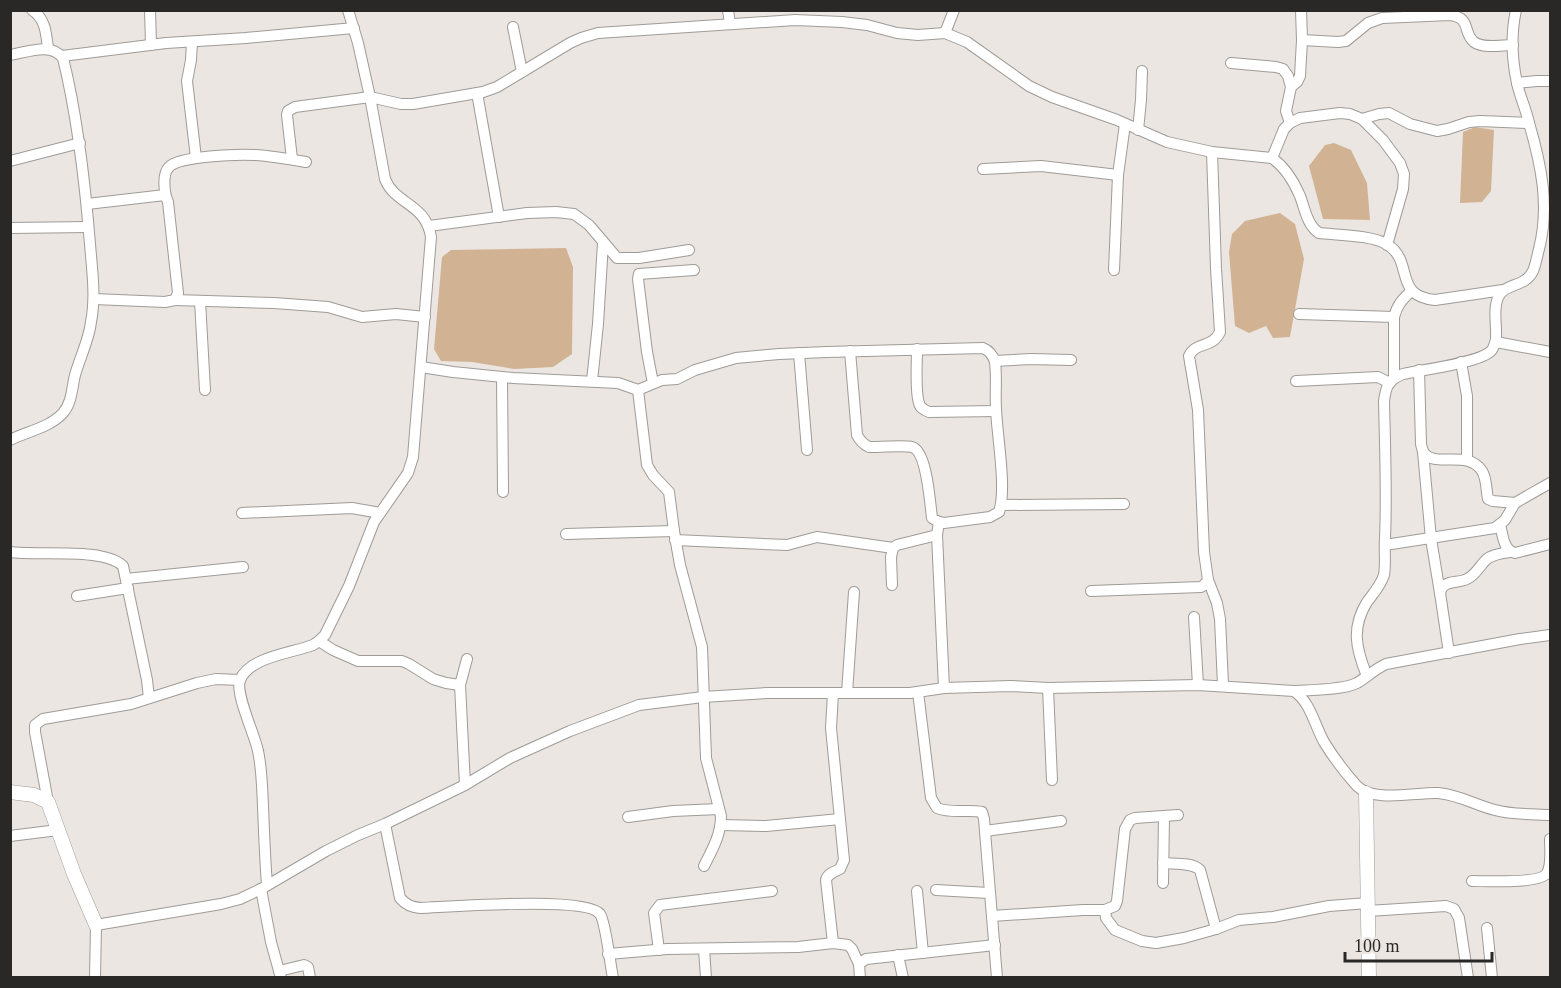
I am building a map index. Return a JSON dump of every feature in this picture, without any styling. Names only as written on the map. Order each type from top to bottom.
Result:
[{"type":"street","points":[[32,10],[44,23],[48,48]]},
{"type":"street","points":[[150,10],[151,45]]},
{"type":"street","points":[[310,978],[310,971],[304,965],[280,974],[271,942],[264,887],[262,790],[258,752],[242,703],[239,686],[240,680],[249,667],[309,646],[325,635],[344,596],[374,522],[408,473],[412,457],[421,367],[431,237],[429,226],[416,209],[387,186],[370,97],[348,10]]},
{"type":"street","points":[[728,10],[730,24]]},
{"type":"street","points":[[945,33],[954,10]]},
{"type":"street","points":[[1291,87],[1300,76],[1301,10]]},
{"type":"street","points":[[292,159],[287,115],[288,111],[295,107],[370,97],[400,104],[413,104],[477,93],[497,87],[570,43],[598,33],[813,16],[867,25],[897,33],[918,35],[945,33],[967,42],[1029,86],[1167,142],[1212,152],[1272,158],[1279,163],[1292,180],[1314,230],[1319,233],[1368,238],[1388,245],[1397,255],[1411,291],[1417,296],[1435,300],[1503,290],[1526,280],[1533,270],[1543,233],[1544,194],[1529,123],[1517,83],[1513,45],[1516,10]]},
{"type":"street","points":[[1302,40],[1346,41],[1368,23],[1382,18],[1450,15],[1458,16],[1464,21],[1469,36],[1474,42],[1482,45],[1513,45]]},
{"type":"street","points":[[513,27],[522,72]]},
{"type":"street","points":[[10,55],[48,48],[62,56],[151,45],[354,28]]},
{"type":"street","points":[[192,42],[188,86],[196,158]]},
{"type":"street","points":[[10,440],[46,426],[63,413],[70,402],[72,386],[91,324],[94,299],[87,204],[80,143],[62,56]]},
{"type":"street","points":[[1231,63],[1283,69],[1291,87],[1286,111],[1290,123]]},
{"type":"street","points":[[1138,130],[1142,71]]},
{"type":"street","points":[[1517,83],[1551,81]]},
{"type":"street","points":[[477,93],[499,217]]},
{"type":"street","points":[[1272,158],[1284,129],[1300,118],[1341,113],[1362,119],[1383,140],[1400,163],[1404,174],[1403,189],[1388,245]]},
{"type":"street","points":[[1362,119],[1389,113],[1410,124],[1437,130],[1480,121],[1529,123]]},
{"type":"street","points":[[1114,270],[1118,174],[1125,124]]},
{"type":"street","points":[[10,161],[80,143]]},
{"type":"street","points":[[1212,152],[1220,332],[1212,343],[1198,347],[1191,351],[1189,356],[1198,410],[1204,552],[1208,580],[1217,603],[1220,619],[1223,685]]},
{"type":"street","points":[[175,300],[178,293],[168,202],[165,195],[165,172],[169,166],[176,162],[196,158],[255,155],[306,162]]},
{"type":"street","points":[[983,169],[1041,166],[1118,174]]},
{"type":"street","points":[[87,204],[165,195]]},
{"type":"street","points":[[429,226],[526,213],[556,212],[574,214],[589,225],[617,258],[689,250]]},
{"type":"street","points":[[10,228],[88,226]]},
{"type":"street","points":[[592,381],[603,243]]},
{"type":"street","points":[[653,383],[647,352],[639,274],[694,270]]},
{"type":"street","points":[[1367,676],[1359,656],[1356,636],[1359,619],[1384,575],[1386,509],[1384,401],[1386,388],[1392,380],[1403,374],[1461,362],[1483,356],[1491,351],[1496,342],[1496,304],[1503,290]]},
{"type":"street","points":[[1392,380],[1394,317],[1400,301],[1411,291]]},
{"type":"street","points":[[94,299],[274,303],[328,307],[362,317],[396,314],[425,317]]},
{"type":"street","points":[[200,301],[205,390]]},
{"type":"street","points":[[1299,314],[1394,317]]},
{"type":"street","points":[[1496,342],[1551,352]]},
{"type":"street","points":[[421,367],[502,377],[618,383],[638,390],[662,380],[677,378],[736,358],[799,353],[850,351],[917,349],[983,348],[991,352],[995,361],[1002,505],[999,512],[990,517],[939,522],[932,518],[925,464],[917,449],[863,445],[857,435],[850,351]]},
{"type":"street","points":[[917,349],[918,403],[922,409],[929,412],[996,411]]},
{"type":"street","points":[[799,353],[807,450]]},
{"type":"street","points":[[995,361],[1071,360]]},
{"type":"street","points":[[1461,362],[1467,396],[1467,460]]},
{"type":"street","points":[[1419,370],[1420,444],[1423,453],[1431,538],[1449,653]]},
{"type":"street","points":[[502,377],[503,492]]},
{"type":"street","points":[[1296,381],[1378,377],[1392,380]]},
{"type":"street","points":[[638,390],[647,465],[669,492],[680,566],[702,647],[706,758],[721,825],[704,866]]},
{"type":"street","points":[[1423,453],[1430,458],[1467,460],[1475,463],[1485,479],[1488,499],[1515,503]]},
{"type":"street","points":[[1384,545],[1495,528],[1500,525],[1515,503],[1551,483]]},
{"type":"street","points":[[1002,505],[1124,504]]},
{"type":"street","points":[[242,513],[352,508],[380,513]]},
{"type":"street","points":[[939,522],[937,535],[944,688]]},
{"type":"street","points":[[1500,525],[1510,552]]},
{"type":"street","points":[[566,534],[674,535],[787,545],[817,537],[892,548],[937,535]]},
{"type":"street","points":[[1440,593],[1441,587],[1447,583],[1470,578],[1486,559],[1492,556],[1551,544]]},
{"type":"street","points":[[892,548],[892,585]]},
{"type":"street","points":[[10,552],[92,555],[110,558],[123,566],[149,698]]},
{"type":"street","points":[[77,596],[127,584],[243,567]]},
{"type":"street","points":[[1091,591],[1200,587],[1208,580]]},
{"type":"street","points":[[847,693],[854,592]]},
{"type":"street","points":[[1194,616],[1198,685]]},
{"type":"street","points":[[96,925],[221,904],[240,898],[264,887],[326,851],[465,785],[510,758],[570,731],[639,705],[703,697],[767,693],[918,692],[944,688],[1011,686],[1048,688],[1223,685],[1294,691],[1348,686],[1386,664],[1551,635]]},
{"type":"street","points":[[319,641],[358,661],[402,661],[433,679],[460,684]]},
{"type":"street","points":[[465,785],[460,684],[467,659]]},
{"type":"street","points":[[95,978],[96,925],[74,874],[48,802],[35,725],[43,719],[131,704],[197,683],[240,680]]},
{"type":"street","points":[[1048,688],[1052,780]]},
{"type":"street","points":[[1294,691],[1306,702],[1328,748],[1365,793],[1378,795],[1438,793],[1464,798],[1496,811],[1551,815]]},
{"type":"street","points":[[918,692],[930,798],[937,808],[946,812],[982,812],[997,978]]},
{"type":"street","points":[[833,693],[831,728],[844,860],[840,869],[830,873],[826,880],[833,943]]},
{"type":"street","points":[[10,792],[34,795],[48,802]]},
{"type":"street","points":[[1365,793],[1369,978]]},
{"type":"street","points":[[628,817],[673,811],[719,809]]},
{"type":"street","points":[[992,916],[1105,910],[1115,906],[1118,901],[1127,823],[1135,818],[1178,815]]},
{"type":"street","points":[[1163,883],[1164,816]]},
{"type":"street","points":[[721,825],[766,826],[840,819]]},
{"type":"street","points":[[985,831],[1061,820]]},
{"type":"street","points":[[385,824],[400,898],[410,907],[498,904],[590,907],[599,913],[613,978]]},
{"type":"street","points":[[10,836],[58,830]]},
{"type":"street","points":[[1472,881],[1509,881],[1543,877],[1548,873],[1550,864],[1551,839]]},
{"type":"street","points":[[1163,863],[1196,866],[1202,876],[1216,929]]},
{"type":"street","points":[[936,890],[989,893]]},
{"type":"street","points":[[659,950],[654,913],[660,905],[772,891]]},
{"type":"street","points":[[917,891],[923,953]]},
{"type":"street","points":[[1105,910],[1115,930],[1142,941],[1156,943],[1216,929],[1239,920],[1273,917],[1329,906],[1446,906],[1454,909],[1459,918],[1468,978]]},
{"type":"street","points":[[1487,928],[1492,978]]},
{"type":"street","points":[[608,954],[659,950],[798,947],[833,943],[848,945],[852,949],[859,964],[860,978]]},
{"type":"street","points":[[859,964],[866,959],[995,945]]},
{"type":"street","points":[[704,949],[706,978]]},
{"type":"street","points":[[898,955],[903,978]]},
{"type":"shaded area","points":[[1475,127],[1494,130],[1491,191],[1482,202],[1460,203],[1463,132]]},
{"type":"shaded area","points":[[1334,143],[1351,150],[1367,183],[1370,220],[1323,219],[1309,166],[1325,145]]},
{"type":"shaded area","points":[[1280,213],[1295,224],[1304,259],[1290,337],[1273,338],[1266,326],[1249,333],[1235,326],[1229,252],[1232,234],[1245,221]]},
{"type":"shaded area","points":[[566,248],[573,267],[572,354],[553,367],[514,369],[472,362],[441,361],[434,349],[442,257],[451,250]]}]
